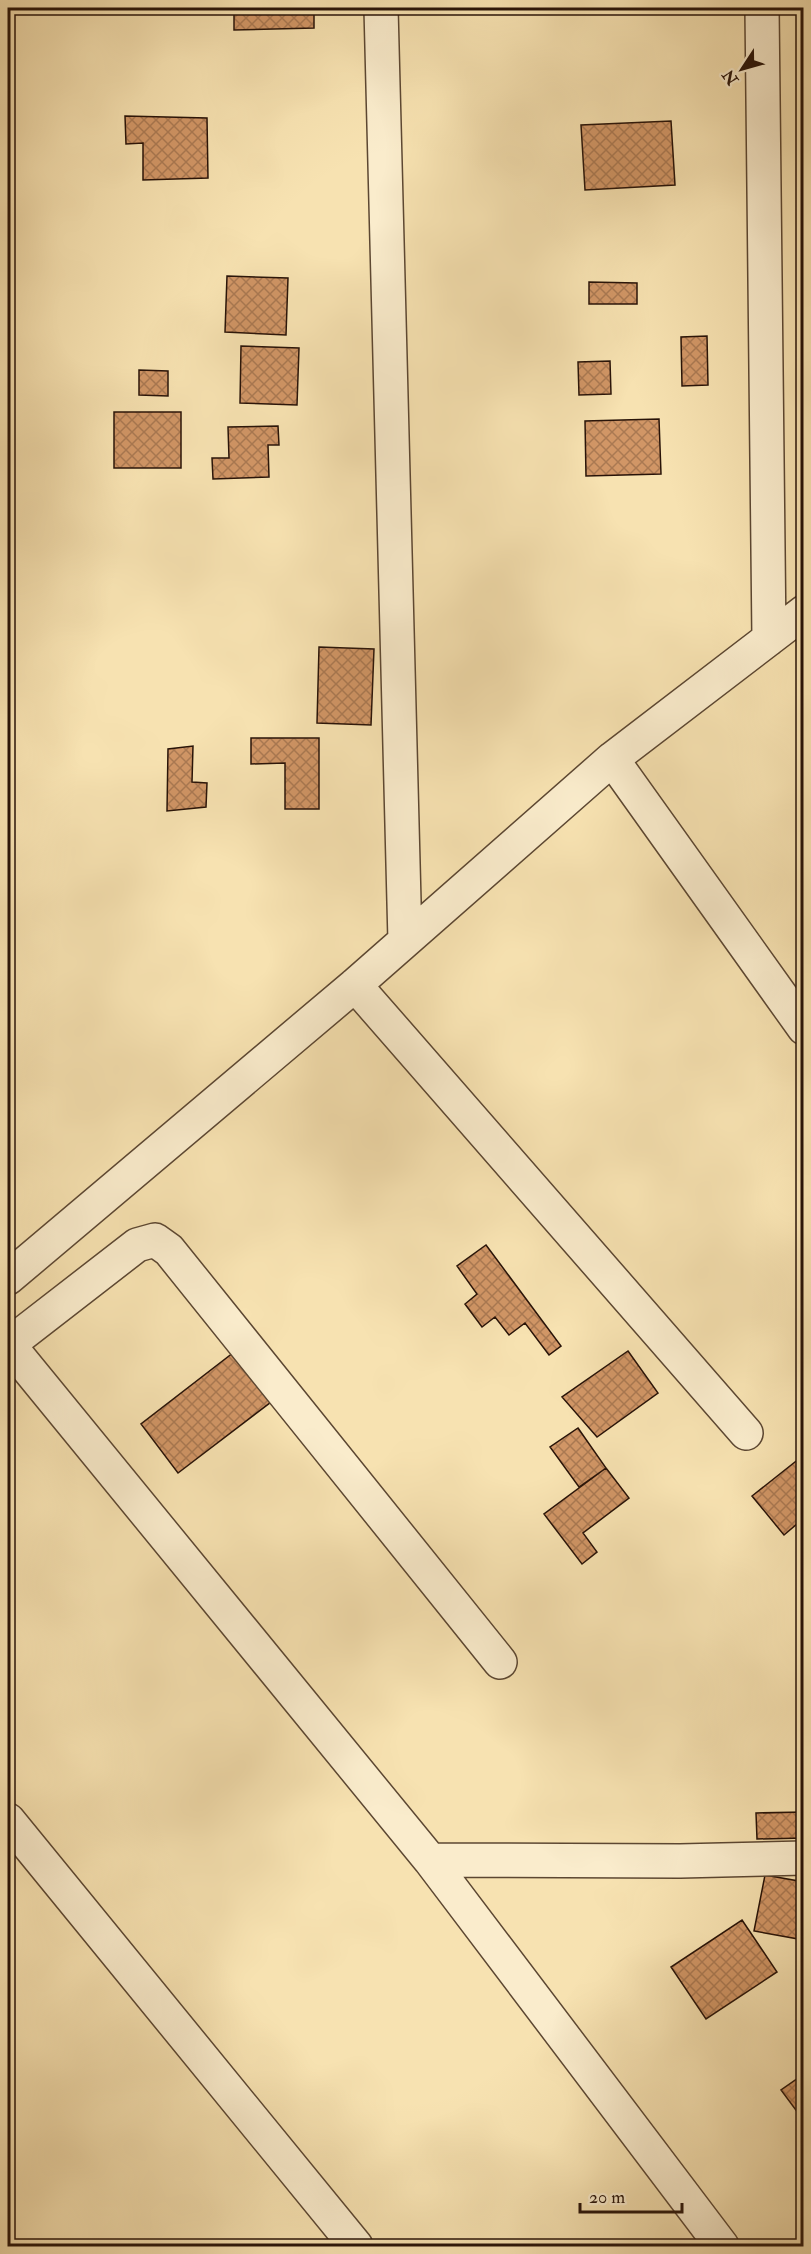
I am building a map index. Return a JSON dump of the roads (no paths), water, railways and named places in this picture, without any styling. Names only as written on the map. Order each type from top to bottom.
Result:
[{"type":"street","points":[[381,8],[405,941]]},
{"type":"street","points":[[762,8],[770,639]]},
{"type":"street","points":[[8,1278],[355,985],[612,759],[804,612]]},
{"type":"street","points":[[612,759],[804,1028]]},
{"type":"street","points":[[355,985],[746,1433]]},
{"type":"street","points":[[500,1662],[169,1250],[162,1245],[154,1240],[137,1245],[8,1344],[430,1860],[722,2247]]},
{"type":"street","points":[[8,1820],[356,2247]]},
{"type":"street","points":[[430,1860],[680,1861],[804,1858]]}]
